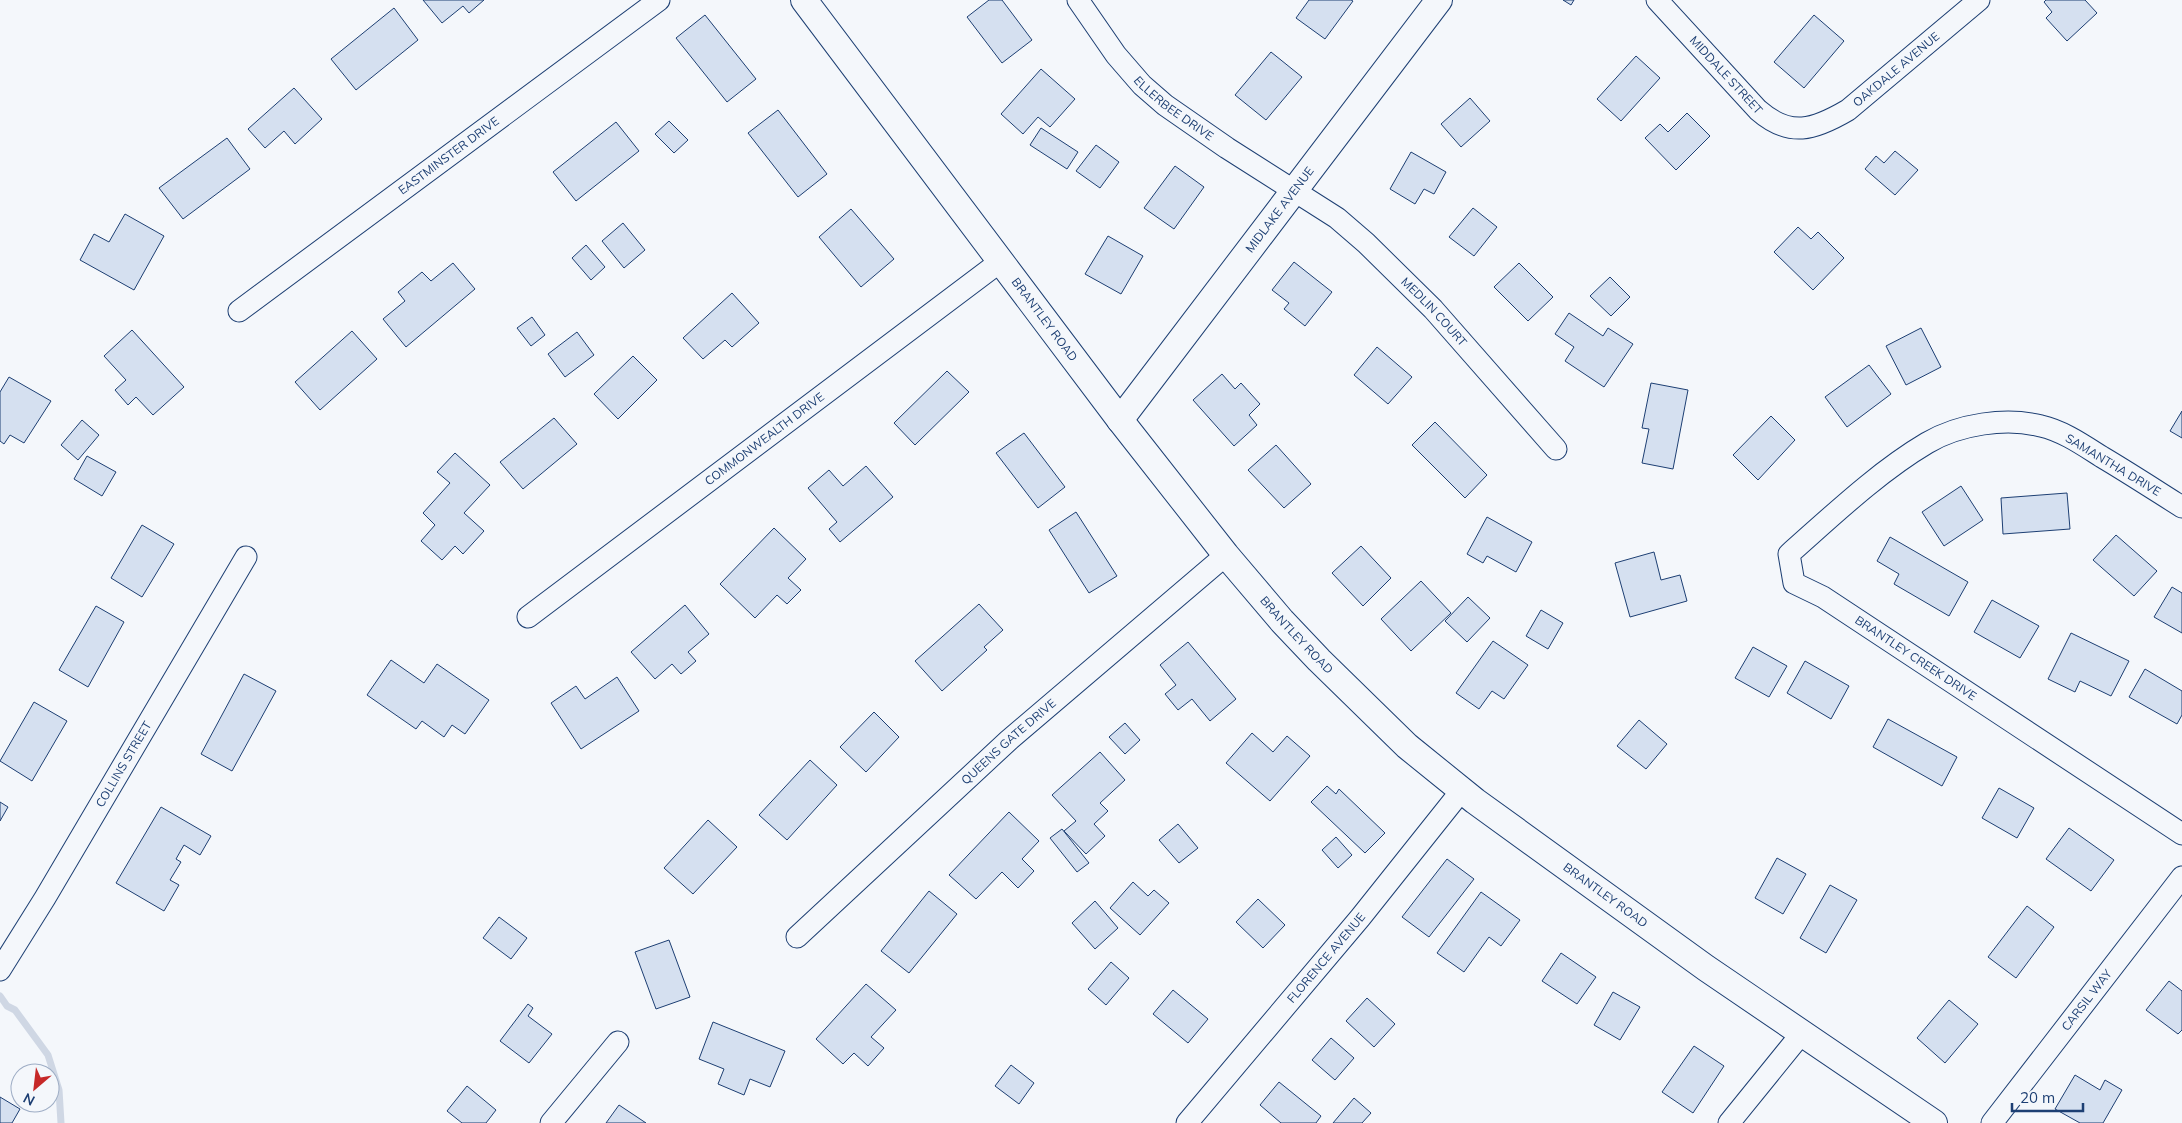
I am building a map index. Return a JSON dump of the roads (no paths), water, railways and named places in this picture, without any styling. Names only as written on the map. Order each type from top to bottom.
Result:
[{"type":"street","name":"EASTMINSTER DRIVE","points":[[239,311],[659,0]]},
{"type":"street","name":"BRANTLEY ROAD","points":[[804,0],[1120,420],[1226,555],[1282,621],[1320,660],[1407,746],[1462,790],[1706,968],[1934,1123]]},
{"type":"street","name":"ELLERBEE DRIVE","points":[[1078,0],[1116,55],[1142,85],[1165,105],[1227,148],[1295,190]]},
{"type":"street","name":"MIDLAKE AVENUE","points":[[1120,420],[1439,0]]},
{"type":"street","name":"MIDDALE STREET","points":[[1657,0],[1758,110],[1770,120],[1791,129],[1808,128]]},
{"type":"street","name":"OAKDALE AVENUE","points":[[1808,128],[1827,122],[1848,110],[1979,0]]},
{"type":"street","name":"MEDLIN COURT","points":[[1295,190],[1337,218],[1366,243],[1433,309],[1556,449]]},
{"type":"street","name":"COMMONWEALTH DRIVE","points":[[528,617],[1001,261]]},
{"type":"street","name":"SAMANTHA DRIVE","points":[[1902,460],[1929,442],[1962,428],[2007,422],[2041,426],[2072,439],[2182,507]]},
{"type":"street","name":"BRANTLEY CREEK DRIVE","points":[[1902,460],[1840,508],[1789,554],[1794,582],[1823,597],[2182,834]]},
{"type":"street","name":"QUEENS GATE DRIVE","points":[[798,937],[1010,740],[1226,555]]},
{"type":"street","name":"COLLINS STREET","points":[[0,970],[45,898],[246,557]]},
{"type":"street","name":"FLORENCE AVENUE","points":[[1188,1123],[1360,918],[1462,790]]},
{"type":"street","name":"CARSIL WAY","points":[[1992,1123],[2182,877]]},
{"type":"street","points":[[1729,1123],[1802,1033]]},
{"type":"street","points":[[552,1123],[618,1042]]},
{"type":"waterway","points":[[0,996],[7,1006],[15,1010],[48,1055],[59,1090],[61,1123]]}]
